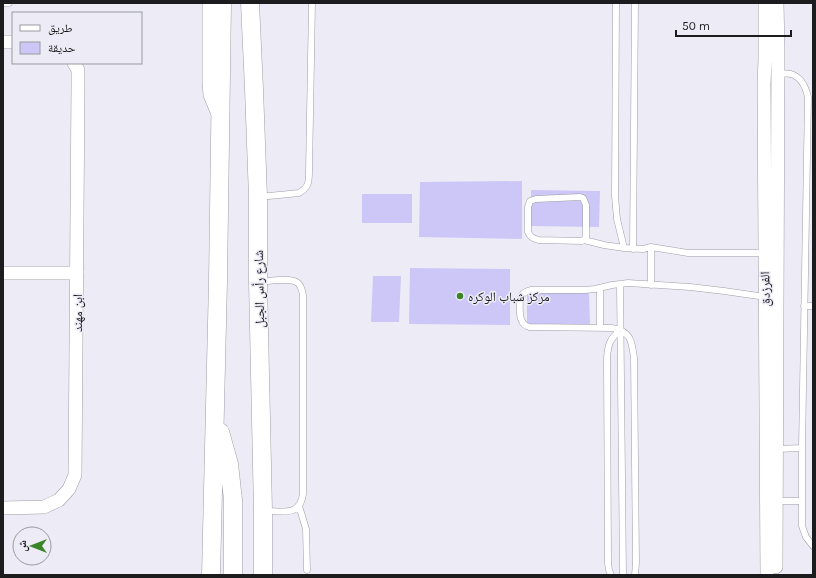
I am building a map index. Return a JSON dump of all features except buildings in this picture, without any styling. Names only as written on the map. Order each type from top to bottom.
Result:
[{"type":"main road","points":[[211,575],[221,120],[222,3]]},
{"type":"main road","name":"شارع رأس الجبل","points":[[250,3],[258,197],[263,575]]},
{"type":"main road","points":[[215,414],[229,464],[233,500],[233,575]]},
{"type":"street","points":[[209,3],[210,95],[221,120]]},
{"type":"street","name":"الفرزدق","points":[[765,3],[764,84],[767,575]]},
{"type":"street","name":"الفرزدق","points":[[776,575],[777,3]]},
{"type":"street","name":"ابن مهند","points":[[3,508],[44,507],[59,500],[69,489],[75,474],[78,70],[75,64]]},
{"type":"street","points":[[3,273],[77,273]]},
{"type":"lane","points":[[3,3],[9,3]]},
{"type":"lane","points":[[258,197],[299,192],[304,190],[308,185],[310,156],[312,3]]},
{"type":"lane","points":[[616,3],[615,196],[617,219],[624,248]]},
{"type":"lane","points":[[632,249],[635,3]]},
{"type":"lane","points":[[777,74],[790,74],[797,78],[803,83],[808,97],[802,526],[803,532],[813,546]]},
{"type":"lane","points":[[584,240],[586,238],[586,205],[583,198],[536,198],[530,201],[528,207],[528,232],[532,238],[539,240],[584,240],[604,245],[632,249],[651,247],[693,253],[765,253]]},
{"type":"lane","points":[[651,247],[651,285]]},
{"type":"lane","points":[[258,282],[291,280],[298,283],[302,288],[303,295],[302,500],[299,506],[291,511],[263,511]]},
{"type":"lane","points":[[620,284],[624,575]]},
{"type":"lane","points":[[635,575],[634,358],[632,344],[625,332],[621,330],[525,326],[521,319],[520,303],[522,295],[526,291],[530,290],[586,290],[620,284],[635,284],[690,286],[766,297]]},
{"type":"lane","points":[[600,288],[600,328]]},
{"type":"lane","points":[[804,306],[813,306]]},
{"type":"lane","points":[[611,575],[608,562],[607,350],[612,338],[621,330]]},
{"type":"lane","points":[[776,449],[802,448]]},
{"type":"lane","points":[[776,501],[802,501]]},
{"type":"lane","points":[[299,506],[306,529],[307,570]]},
{"type":"green space","points":[[522,181],[522,239],[419,237],[420,182]]},
{"type":"green space","points":[[531,190],[600,191],[599,227],[531,226]]},
{"type":"green space","points":[[362,194],[412,194],[412,223],[362,223]]},
{"type":"green space","points":[[410,268],[510,269],[510,325],[409,324]]},
{"type":"green space","points":[[373,276],[401,276],[399,322],[371,322]]},
{"type":"green space","points":[[589,291],[590,325],[527,326],[527,292]]},
{"type":"place","name":"مركز شباب الوكره","points":[[460,296]]}]
